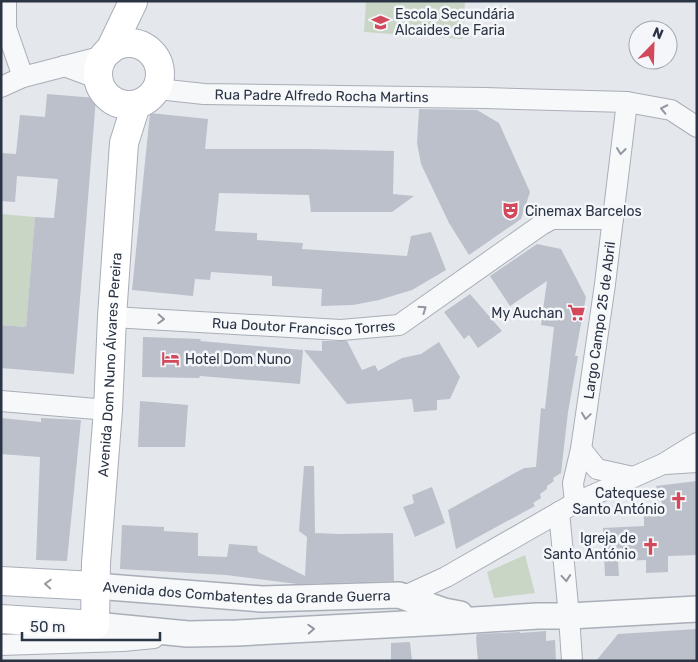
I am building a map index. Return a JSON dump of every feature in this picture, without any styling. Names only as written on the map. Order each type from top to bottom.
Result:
[{"type":"main road","points":[[132,1],[142,46]]},
{"type":"main road","points":[[112,78],[132,1]]},
{"type":"main road","points":[[126,44],[142,46],[150,51],[159,65],[158,89],[144,102],[112,78],[117,46],[126,44]]},
{"type":"main road","name":"Avenida Dom Nuno Álvares Pereira","points":[[95,625],[95,586],[124,143],[112,78]]},
{"type":"main road","name":"Avenida dos Combatentes da Grande Guerra","points":[[1,581],[95,586]]},
{"type":"main road","name":"Avenida dos Combatentes da Grande Guerra","points":[[1,619],[95,625]]},
{"type":"street","points":[[6,1],[6,28],[23,77]]},
{"type":"street","points":[[1,87],[23,77],[64,66],[112,78]]},
{"type":"street","name":"Rua Padre Alfredo Rocha Martins","points":[[158,89],[204,94],[627,102],[671,110],[697,127]]},
{"type":"street","name":"Largo Campo 25 de Abril","points":[[572,661],[569,616],[567,508],[581,449],[605,284],[627,102]]},
{"type":"street","name":"Rua Doutor Francisco Torres","points":[[112,316],[341,330],[398,325],[552,219],[613,219]]},
{"type":"street","points":[[1,402],[108,410]]},
{"type":"street","points":[[399,595],[408,594],[446,578],[567,508],[663,464],[697,443]]},
{"type":"street","points":[[581,449],[597,469],[633,477]]},
{"type":"street","points":[[663,464],[697,462]]},
{"type":"street","name":"Avenida dos Combatentes da Grande Guerra","points":[[95,586],[262,599],[399,595],[444,611],[490,619]]},
{"type":"street","points":[[233,598],[230,615],[237,633]]},
{"type":"street","points":[[262,599],[266,614],[263,632]]},
{"type":"street","name":"Avenida dos Combatentes da Grande Guerra","points":[[95,625],[188,634],[237,633],[697,609]]},
{"type":"street","points":[[71,643],[85,636],[95,625]]},
{"type":"street","points":[[1,645],[124,641],[188,634]]},
{"type":"green space","points":[[366,1],[465,1],[462,39],[364,32]]},
{"type":"green space","points":[[1,214],[35,217],[26,327],[1,325]]},
{"type":"green space","points":[[525,555],[535,593],[494,598],[487,572]]},
{"type":"building","points":[[47,94],[96,98],[74,374],[1,368],[1,325],[26,327],[35,217],[54,218],[58,179],[17,176],[15,202],[1,201],[1,153],[16,154],[20,115],[45,117]]},
{"type":"building","points":[[419,109],[477,110],[499,123],[530,192],[521,219],[469,255],[449,223],[421,164],[417,143]]},
{"type":"building","points":[[150,113],[208,119],[205,149],[394,151],[393,194],[414,196],[392,212],[311,212],[309,195],[219,193],[215,231],[257,233],[257,240],[303,243],[302,249],[407,256],[411,236],[431,232],[446,270],[412,290],[379,300],[353,305],[321,306],[322,289],[272,286],[272,276],[211,272],[210,280],[195,279],[193,296],[132,290]]},
{"type":"building","points":[[537,244],[561,249],[586,297],[575,356],[578,356],[568,412],[561,473],[553,478],[554,481],[540,494],[541,498],[533,503],[535,506],[456,549],[448,510],[524,468],[536,467],[541,408],[545,409],[554,327],[541,325],[547,281],[510,306],[490,276]]},
{"type":"building","points":[[470,294],[502,331],[478,348],[469,335],[464,339],[444,312]]},
{"type":"building","points":[[143,337],[201,339],[200,341],[303,350],[300,384],[200,376],[199,378],[142,377]]},
{"type":"building","points":[[322,341],[347,341],[362,370],[375,365],[378,371],[402,358],[421,354],[439,342],[460,377],[450,399],[437,400],[437,410],[414,412],[412,399],[347,404],[304,350],[322,351]]},
{"type":"building","points":[[140,401],[188,405],[185,447],[138,447]]},
{"type":"building","points":[[1,418],[41,422],[41,418],[81,420],[67,561],[36,560],[40,457],[1,454]]},
{"type":"building","points":[[304,466],[314,466],[315,533],[393,533],[394,581],[297,584],[226,575],[120,569],[122,525],[164,527],[164,531],[198,533],[198,556],[227,557],[229,544],[257,546],[258,552],[305,576],[307,537],[299,531]]},
{"type":"building","name":"Igreja de Santo António","points":[[697,481],[697,555],[668,556],[668,572],[646,573],[646,560],[618,561],[619,576],[605,576],[603,528],[644,526],[644,516],[666,515],[656,486]]},
{"type":"building","points":[[432,487],[445,523],[415,537],[403,507],[414,503],[412,495]]},
{"type":"building","points":[[697,629],[697,661],[596,661],[618,634]]},
{"type":"building","points":[[546,631],[546,641],[555,640],[556,661],[478,661],[477,634]]},
{"type":"building","points":[[410,642],[412,661],[391,661],[391,643]]},
{"type":"place","name":"Escola Secundária Alcaides de Faria","points":[[381,22]]},
{"type":"place","name":"Cinemax Barcelos","points":[[511,211]]},
{"type":"place","name":"My Auchan","points":[[577,313]]},
{"type":"place","name":"Hotel Dom Nuno","points":[[171,359]]},
{"type":"place","name":"Catequese Santo António","points":[[679,501]]},
{"type":"place","name":"Igreja de Santo António","points":[[650,546]]}]
